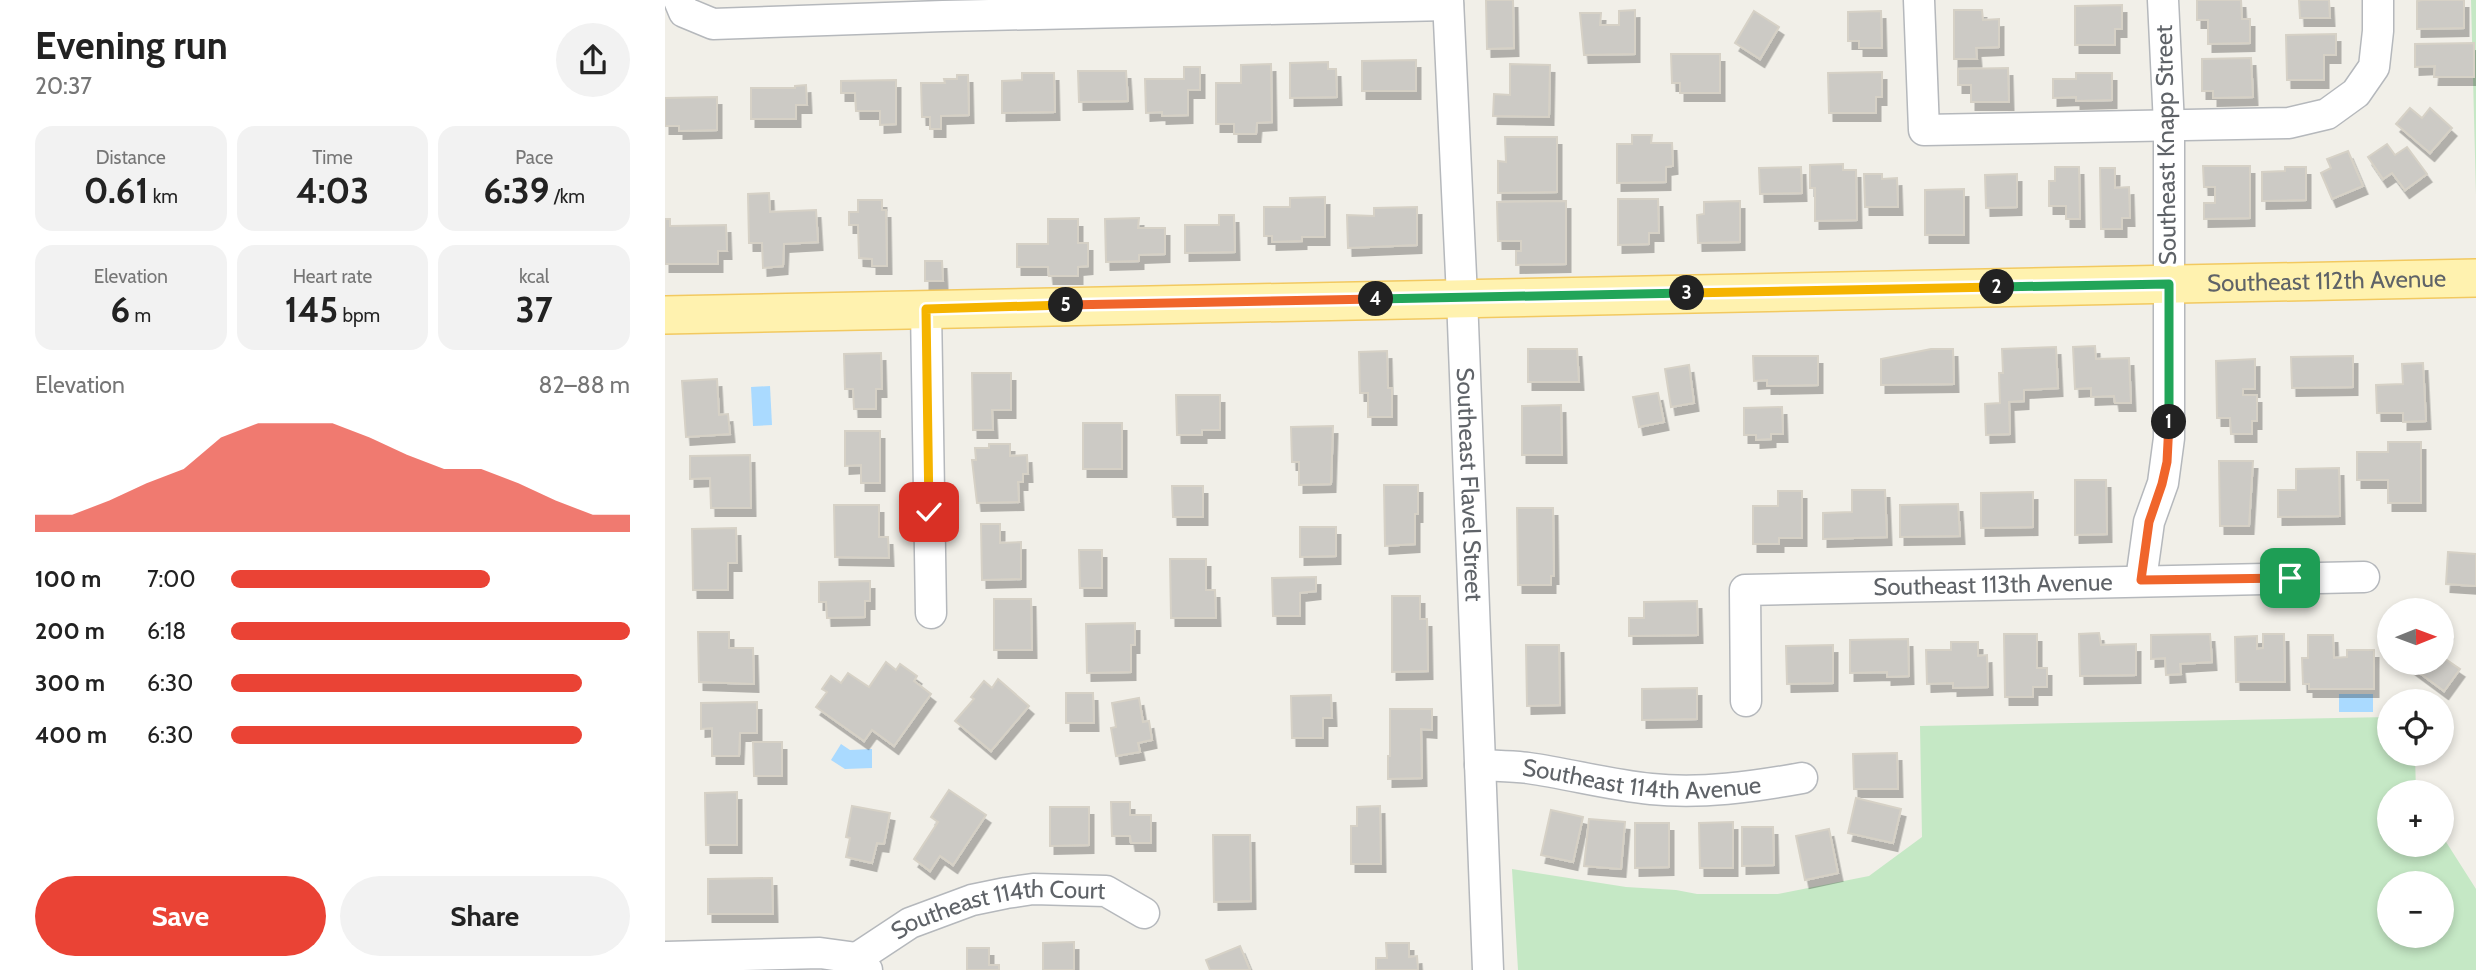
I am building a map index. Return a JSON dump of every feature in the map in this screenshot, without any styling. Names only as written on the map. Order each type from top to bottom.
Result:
[{"type":"main road","name":"Southeast 112th Avenue","points":[[665,315],[2476,278]]},
{"type":"street","points":[[1919,0],[1924,131],[2289,123],[2327,114],[2356,93],[2374,66],[2378,0]]},
{"type":"street","name":"Southeast Knapp Street","points":[[2141,580],[2149,522],[2167,462],[2169,125],[2163,0]]},
{"type":"street","points":[[682,6],[713,24],[942,8],[1448,2]]},
{"type":"street","name":"Southeast Flavel Street","points":[[1448,2],[1462,297],[1487,970]]},
{"type":"street","points":[[926,309],[931,613]]},
{"type":"street","name":"Southeast 113th Avenue","points":[[1746,701],[1745,590],[2364,577]]},
{"type":"street","name":"Southeast 114th Avenue","points":[[1479,765],[1528,768],[1595,782],[1654,789],[1719,789],[1802,778]]},
{"type":"street","name":"Southeast 114th Court","points":[[862,964],[909,923],[972,900],[1006,893],[1033,889],[1106,891],[1144,913]]},
{"type":"street","points":[[665,957],[820,953],[862,964]]},
{"type":"green space","points":[[2471,0],[2476,0],[2476,195]]},
{"type":"green space","points":[[2377,717],[2377,766],[2415,766],[2416,780],[2377,780],[2377,857],[2454,857],[2454,854],[2476,889],[2476,970],[1518,970],[1512,869],[1626,887],[1697,894],[1778,894],[1869,876],[1922,837],[1920,726]]},
{"type":"water","points":[[770,386],[772,425],[753,426],[751,387]]},
{"type":"water","points":[[2339,694],[2373,694],[2373,712],[2339,712]]},
{"type":"water","points":[[841,744],[850,750],[872,749],[872,768],[845,769],[831,760]]},
{"type":"building","points":[[1486,0],[1513,0],[1514,48],[1487,49]]},
{"type":"building","points":[[2197,0],[2241,0],[2242,19],[2250,19],[2250,43],[2208,44],[2208,20],[2197,20]]},
{"type":"building","points":[[2299,0],[2329,0],[2330,18],[2300,18]]},
{"type":"building","points":[[2464,0],[2464,28],[2417,29],[2417,1]]},
{"type":"building","points":[[2122,5],[2122,29],[2115,29],[2115,45],[2075,45],[2075,6]]},
{"type":"building","points":[[1635,10],[1635,54],[1584,55],[1580,13],[1601,13],[1600,25],[1619,25],[1619,11]]},
{"type":"building","points":[[1954,10],[1982,10],[1983,20],[1999,19],[1999,47],[1976,48],[1977,59],[1954,59]]},
{"type":"building","points":[[1754,11],[1779,27],[1760,59],[1735,43]]},
{"type":"building","points":[[1881,11],[1882,48],[1859,48],[1859,41],[1848,41],[1848,12]]},
{"type":"building","points":[[2336,34],[2336,55],[2324,55],[2324,80],[2287,80],[2286,35]]},
{"type":"building","points":[[2474,43],[2474,77],[2434,77],[2435,66],[2415,67],[2415,44]]},
{"type":"building","points":[[1671,54],[1720,54],[1720,93],[1680,93],[1680,83],[1672,83]]},
{"type":"building","points":[[2251,58],[2253,97],[2213,98],[2213,91],[2202,91],[2202,59]]},
{"type":"building","points":[[1416,60],[1416,91],[1362,91],[1362,61]]},
{"type":"building","points":[[1328,62],[1328,69],[1336,69],[1337,97],[1290,98],[1290,63]]},
{"type":"building","points":[[1271,64],[1272,122],[1257,123],[1256,134],[1234,134],[1234,124],[1216,124],[1216,83],[1241,83],[1241,65]]},
{"type":"building","points":[[1510,64],[1550,65],[1549,117],[1493,116],[1494,94],[1510,95]]},
{"type":"building","points":[[1184,67],[1200,67],[1200,90],[1188,90],[1188,115],[1162,116],[1162,112],[1146,113],[1145,79],[1184,79]]},
{"type":"building","points":[[2008,68],[2009,102],[1971,102],[1971,85],[1958,85],[1958,69]]},
{"type":"building","points":[[1078,71],[1126,71],[1128,101],[1079,102]]},
{"type":"building","points":[[1882,72],[1882,97],[1876,97],[1876,113],[1829,113],[1828,73]]},
{"type":"building","points":[[1022,73],[1054,73],[1055,112],[1002,113],[1002,81],[1022,80]]},
{"type":"building","points":[[2076,73],[2112,73],[2112,100],[2076,101],[2076,97],[2053,98],[2053,79],[2076,79]]},
{"type":"building","points":[[957,75],[968,75],[969,115],[941,116],[941,129],[930,129],[930,117],[922,117],[921,83],[945,83],[944,79],[957,79]]},
{"type":"building","points":[[896,80],[896,124],[880,125],[880,111],[856,111],[855,93],[841,93],[841,81]]},
{"type":"building","points":[[806,85],[807,105],[796,105],[796,119],[751,119],[751,88],[795,88]]},
{"type":"building","points":[[717,97],[717,130],[679,131],[679,126],[665,126],[665,98]]},
{"type":"building","points":[[2410,108],[2422,118],[2430,108],[2452,128],[2430,153],[2396,124]]},
{"type":"building","points":[[1632,135],[1652,135],[1651,143],[1672,143],[1673,166],[1666,167],[1666,182],[1617,183],[1617,144],[1632,144]]},
{"type":"building","points":[[1505,137],[1557,137],[1557,192],[1498,193],[1498,161],[1506,162]]},
{"type":"building","points":[[2387,144],[2395,155],[2407,147],[2427,174],[2405,190],[2392,173],[2383,179],[2368,157]]},
{"type":"building","points":[[2348,151],[2363,186],[2332,199],[2321,173],[2331,168],[2327,159]]},
{"type":"building","points":[[1843,164],[1843,170],[1856,170],[1857,220],[1815,221],[1815,188],[1810,188],[1810,165]]},
{"type":"building","points":[[2203,166],[2250,166],[2250,218],[2204,219],[2204,203],[2215,203],[2215,187],[2204,187]]},
{"type":"building","points":[[1801,167],[1802,193],[1760,194],[1759,168]]},
{"type":"building","points":[[2055,167],[2079,167],[2080,219],[2066,219],[2066,206],[2049,206],[2049,181],[2055,181]]},
{"type":"building","points":[[2285,167],[2306,167],[2306,200],[2262,201],[2262,172],[2285,171]]},
{"type":"building","points":[[2100,168],[2115,168],[2115,188],[2129,187],[2130,218],[2122,218],[2122,229],[2101,229]]},
{"type":"building","points":[[1864,174],[1882,174],[1882,179],[1897,178],[1898,207],[1865,207]]},
{"type":"building","points":[[2017,174],[2017,207],[1986,208],[1985,175]]},
{"type":"building","points":[[1964,189],[1964,235],[1925,235],[1925,190]]},
{"type":"building","points":[[769,193],[770,212],[816,210],[818,242],[784,244],[783,266],[763,268],[762,243],[749,243],[748,194]]},
{"type":"building","points":[[1325,197],[1325,237],[1302,237],[1302,241],[1272,242],[1272,236],[1264,236],[1264,207],[1290,207],[1290,198]]},
{"type":"building","points":[[1618,199],[1658,199],[1659,233],[1649,233],[1649,244],[1618,245]]},
{"type":"building","points":[[858,200],[882,200],[882,210],[886,210],[887,266],[872,266],[872,259],[859,258],[858,225],[849,225],[849,212],[858,212]]},
{"type":"building","points":[[1566,201],[1566,264],[1516,265],[1516,251],[1521,251],[1521,241],[1498,241],[1497,202]]},
{"type":"building","points":[[1740,201],[1740,242],[1698,243],[1697,215],[1704,214],[1704,202]]},
{"type":"building","points":[[1417,207],[1417,245],[1348,248],[1347,215],[1374,216],[1374,208]]},
{"type":"building","points":[[1219,215],[1234,215],[1235,252],[1185,253],[1185,225],[1219,225]]},
{"type":"building","points":[[1139,218],[1138,228],[1165,228],[1165,254],[1139,255],[1139,261],[1106,262],[1105,219]]},
{"type":"building","points":[[665,219],[670,219],[670,226],[726,225],[727,251],[718,251],[718,264],[665,264]]},
{"type":"building","points":[[1048,219],[1078,219],[1078,243],[1088,243],[1088,266],[1078,267],[1078,276],[1049,276],[1048,267],[1017,267],[1017,244],[1048,244]]},
{"type":"building","points":[[925,261],[942,261],[943,281],[925,281]]},
{"type":"building","points":[[2095,346],[2096,359],[2129,358],[2131,403],[2115,403],[2114,396],[2091,397],[2091,388],[2075,389],[2073,347]]},
{"type":"building","points":[[2056,347],[2058,388],[2024,390],[2024,401],[2009,402],[2010,434],[1986,435],[1985,404],[2000,403],[1999,373],[2003,373],[2002,349]]},
{"type":"building","points":[[1528,349],[1577,349],[1579,382],[1528,382]]},
{"type":"building","points":[[1931,349],[1953,349],[1954,384],[1881,385],[1881,359]]},
{"type":"building","points":[[1387,351],[1388,388],[1392,388],[1392,417],[1368,417],[1368,393],[1360,393],[1359,352]]},
{"type":"building","points":[[881,353],[882,389],[876,389],[876,409],[854,409],[853,389],[845,389],[844,354]]},
{"type":"building","points":[[1753,356],[1818,356],[1818,385],[1767,386],[1767,380],[1754,381]]},
{"type":"building","points":[[2353,356],[2353,387],[2292,388],[2291,357]]},
{"type":"building","points":[[2255,359],[2255,389],[2243,389],[2243,395],[2257,395],[2257,421],[2252,421],[2252,434],[2231,434],[2230,418],[2217,418],[2216,361]]},
{"type":"building","points":[[2423,363],[2426,421],[2403,422],[2403,413],[2377,413],[2376,385],[2403,384],[2402,364]]},
{"type":"building","points":[[1689,365],[1694,403],[1671,407],[1665,369]]},
{"type":"building","points":[[972,373],[1011,373],[1011,410],[992,410],[993,430],[973,430]]},
{"type":"building","points":[[717,379],[719,415],[728,414],[730,434],[686,437],[682,381]]},
{"type":"building","points":[[1658,393],[1664,422],[1639,427],[1633,397]]},
{"type":"building","points":[[1176,395],[1220,395],[1220,430],[1202,430],[1202,435],[1177,435]]},
{"type":"building","points":[[1561,405],[1562,455],[1522,455],[1522,406]]},
{"type":"building","points":[[1782,407],[1783,434],[1771,434],[1771,439],[1756,440],[1756,435],[1744,435],[1744,408]]},
{"type":"building","points":[[1083,423],[1122,423],[1122,469],[1083,469]]},
{"type":"building","points":[[1333,426],[1331,484],[1299,485],[1299,462],[1292,462],[1291,427]]},
{"type":"building","points":[[845,431],[880,431],[880,483],[861,483],[861,465],[845,466]]},
{"type":"building","points":[[2388,442],[2421,442],[2421,503],[2388,503],[2388,480],[2357,480],[2357,452],[2388,452]]},
{"type":"building","points":[[989,444],[1010,444],[1010,456],[1027,455],[1028,474],[1023,474],[1023,482],[1018,482],[1019,502],[977,503],[972,460],[976,460],[975,448],[989,448]]},
{"type":"building","points":[[750,455],[751,508],[711,508],[710,478],[690,479],[690,456]]},
{"type":"building","points":[[2219,461],[2253,461],[2249,526],[2220,526]]},
{"type":"building","points":[[2339,468],[2340,516],[2278,517],[2278,490],[2296,490],[2296,469]]},
{"type":"building","points":[[2075,480],[2106,480],[2107,534],[2075,535]]},
{"type":"building","points":[[1384,485],[1418,485],[1415,544],[1385,546]]},
{"type":"building","points":[[1172,486],[1203,486],[1203,517],[1173,517]]},
{"type":"building","points":[[1852,490],[1885,490],[1887,537],[1823,539],[1823,513],[1852,512]]},
{"type":"building","points":[[1778,491],[1802,491],[1802,538],[1779,538],[1779,544],[1753,544],[1753,506],[1778,506]]},
{"type":"building","points":[[2033,492],[2033,527],[1981,528],[1981,493]]},
{"type":"building","points":[[1958,504],[1960,536],[1900,537],[1900,505]]},
{"type":"building","points":[[834,505],[879,505],[879,537],[888,537],[889,558],[835,557]]},
{"type":"building","points":[[1517,508],[1553,508],[1554,576],[1551,576],[1551,585],[1518,585]]},
{"type":"building","points":[[981,524],[1000,524],[1000,543],[1021,542],[1021,579],[982,580]]},
{"type":"building","points":[[1300,527],[1336,527],[1336,556],[1300,557]]},
{"type":"building","points":[[736,528],[737,563],[728,563],[728,590],[693,590],[692,529]]},
{"type":"building","points":[[1079,550],[1102,550],[1102,588],[1080,588]]},
{"type":"building","points":[[2448,552],[2476,554],[2476,586],[2446,584]]},
{"type":"building","points":[[1170,559],[1206,559],[1206,590],[1215,590],[1216,618],[1171,618]]},
{"type":"building","points":[[1316,577],[1316,591],[1300,593],[1300,616],[1273,616],[1272,578]]},
{"type":"building","points":[[870,581],[870,601],[865,601],[865,617],[827,618],[826,602],[819,602],[819,582]]},
{"type":"building","points":[[1392,596],[1420,596],[1420,619],[1427,619],[1428,671],[1392,672]]},
{"type":"building","points":[[994,599],[1031,599],[1032,650],[994,650]]},
{"type":"building","points":[[1697,601],[1698,635],[1629,636],[1629,618],[1644,618],[1644,602]]},
{"type":"building","points":[[1135,623],[1135,645],[1131,645],[1131,672],[1087,673],[1086,624]]},
{"type":"building","points":[[698,632],[729,632],[729,648],[753,648],[754,684],[699,682]]},
{"type":"building","points":[[2099,633],[2101,645],[2136,644],[2136,675],[2080,676],[2079,634]]},
{"type":"building","points":[[2004,634],[2037,634],[2037,668],[2047,668],[2047,687],[2033,687],[2033,697],[2005,697]]},
{"type":"building","points":[[2210,634],[2212,662],[2180,664],[2181,674],[2166,675],[2165,658],[2151,659],[2151,635]]},
{"type":"building","points":[[2263,634],[2284,634],[2285,682],[2236,682],[2235,637],[2257,636],[2257,649],[2263,648]]},
{"type":"building","points":[[2308,635],[2333,635],[2334,658],[2347,657],[2347,650],[2374,650],[2374,689],[2309,689],[2309,684],[2303,684],[2302,658],[2308,658]]},
{"type":"building","points":[[1908,639],[1909,676],[1887,677],[1887,672],[1850,673],[1850,640]]},
{"type":"building","points":[[1951,642],[1978,642],[1978,656],[1987,655],[1988,687],[1953,688],[1953,683],[1927,684],[1926,650],[1951,650]]},
{"type":"building","points":[[1526,645],[1559,645],[1560,705],[1527,706]]},
{"type":"building","points":[[1833,645],[1833,683],[1787,684],[1786,646]]},
{"type":"building","points":[[886,662],[896,670],[900,664],[917,676],[914,681],[931,694],[894,746],[872,730],[864,741],[816,707],[827,692],[822,689],[831,676],[841,683],[848,673],[869,687]]},
{"type":"building","points":[[2454,665],[2460,669],[2445,689],[2441,689],[2424,676],[2453,676]]},
{"type":"building","points":[[998,679],[1029,706],[991,751],[955,721],[974,699],[971,697],[984,681],[992,688]]},
{"type":"building","points":[[1697,688],[1697,719],[1642,720],[1642,689]]},
{"type":"building","points":[[1066,693],[1093,693],[1094,723],[1066,723]]},
{"type":"building","points":[[1331,695],[1332,718],[1323,718],[1323,738],[1292,738],[1291,696]]},
{"type":"building","points":[[1139,698],[1143,722],[1149,721],[1152,740],[1138,743],[1140,752],[1116,756],[1111,728],[1116,727],[1112,703]]},
{"type":"building","points":[[757,702],[757,733],[740,733],[739,756],[712,756],[712,728],[701,729],[701,703]]},
{"type":"building","points":[[1390,709],[1432,709],[1432,730],[1421,729],[1422,778],[1388,779]]},
{"type":"building","points":[[753,742],[782,742],[782,776],[754,776]]},
{"type":"building","points":[[1897,753],[1898,789],[1854,789],[1853,754]]},
{"type":"building","points":[[949,790],[986,815],[953,865],[940,856],[930,871],[914,859],[938,822],[931,817]]},
{"type":"building","points":[[737,792],[737,845],[706,845],[705,793]]},
{"type":"building","points":[[1856,798],[1901,809],[1893,843],[1848,833]]},
{"type":"building","points":[[1111,802],[1130,802],[1130,815],[1151,815],[1151,843],[1131,843],[1130,836],[1112,836]]},
{"type":"building","points":[[852,806],[890,813],[884,844],[877,843],[872,863],[846,857],[850,838],[846,837]]},
{"type":"building","points":[[1380,806],[1381,864],[1351,864],[1351,826],[1357,826],[1357,807]]},
{"type":"building","points":[[1050,807],[1089,807],[1089,845],[1050,846]]},
{"type":"building","points":[[1551,810],[1583,817],[1573,862],[1541,855]]},
{"type":"building","points":[[1589,819],[1625,822],[1621,869],[1584,866]]},
{"type":"building","points":[[1733,822],[1733,868],[1700,868],[1699,823]]},
{"type":"building","points":[[1635,823],[1669,823],[1669,867],[1635,868]]},
{"type":"building","points":[[1742,827],[1773,827],[1774,865],[1742,866]]},
{"type":"building","points":[[1829,829],[1838,873],[1805,880],[1796,836]]},
{"type":"building","points":[[1213,835],[1250,835],[1251,901],[1214,902]]},
{"type":"building","points":[[772,878],[773,914],[708,914],[708,879]]},
{"type":"building","points":[[1074,942],[1074,970],[1043,970],[1043,943]]},
{"type":"building","points":[[1386,943],[1409,943],[1409,957],[1417,956],[1418,970],[1376,970],[1376,958],[1387,958]]},
{"type":"building","points":[[1240,946],[1250,970],[1210,970],[1206,960]]},
{"type":"building","points":[[967,948],[989,948],[989,965],[999,965],[999,970],[967,970]]},
{"type":"route","points":[[929,512],[926,309],[2169,284],[2167,462],[2149,522],[2141,580],[2290,578]]}]
